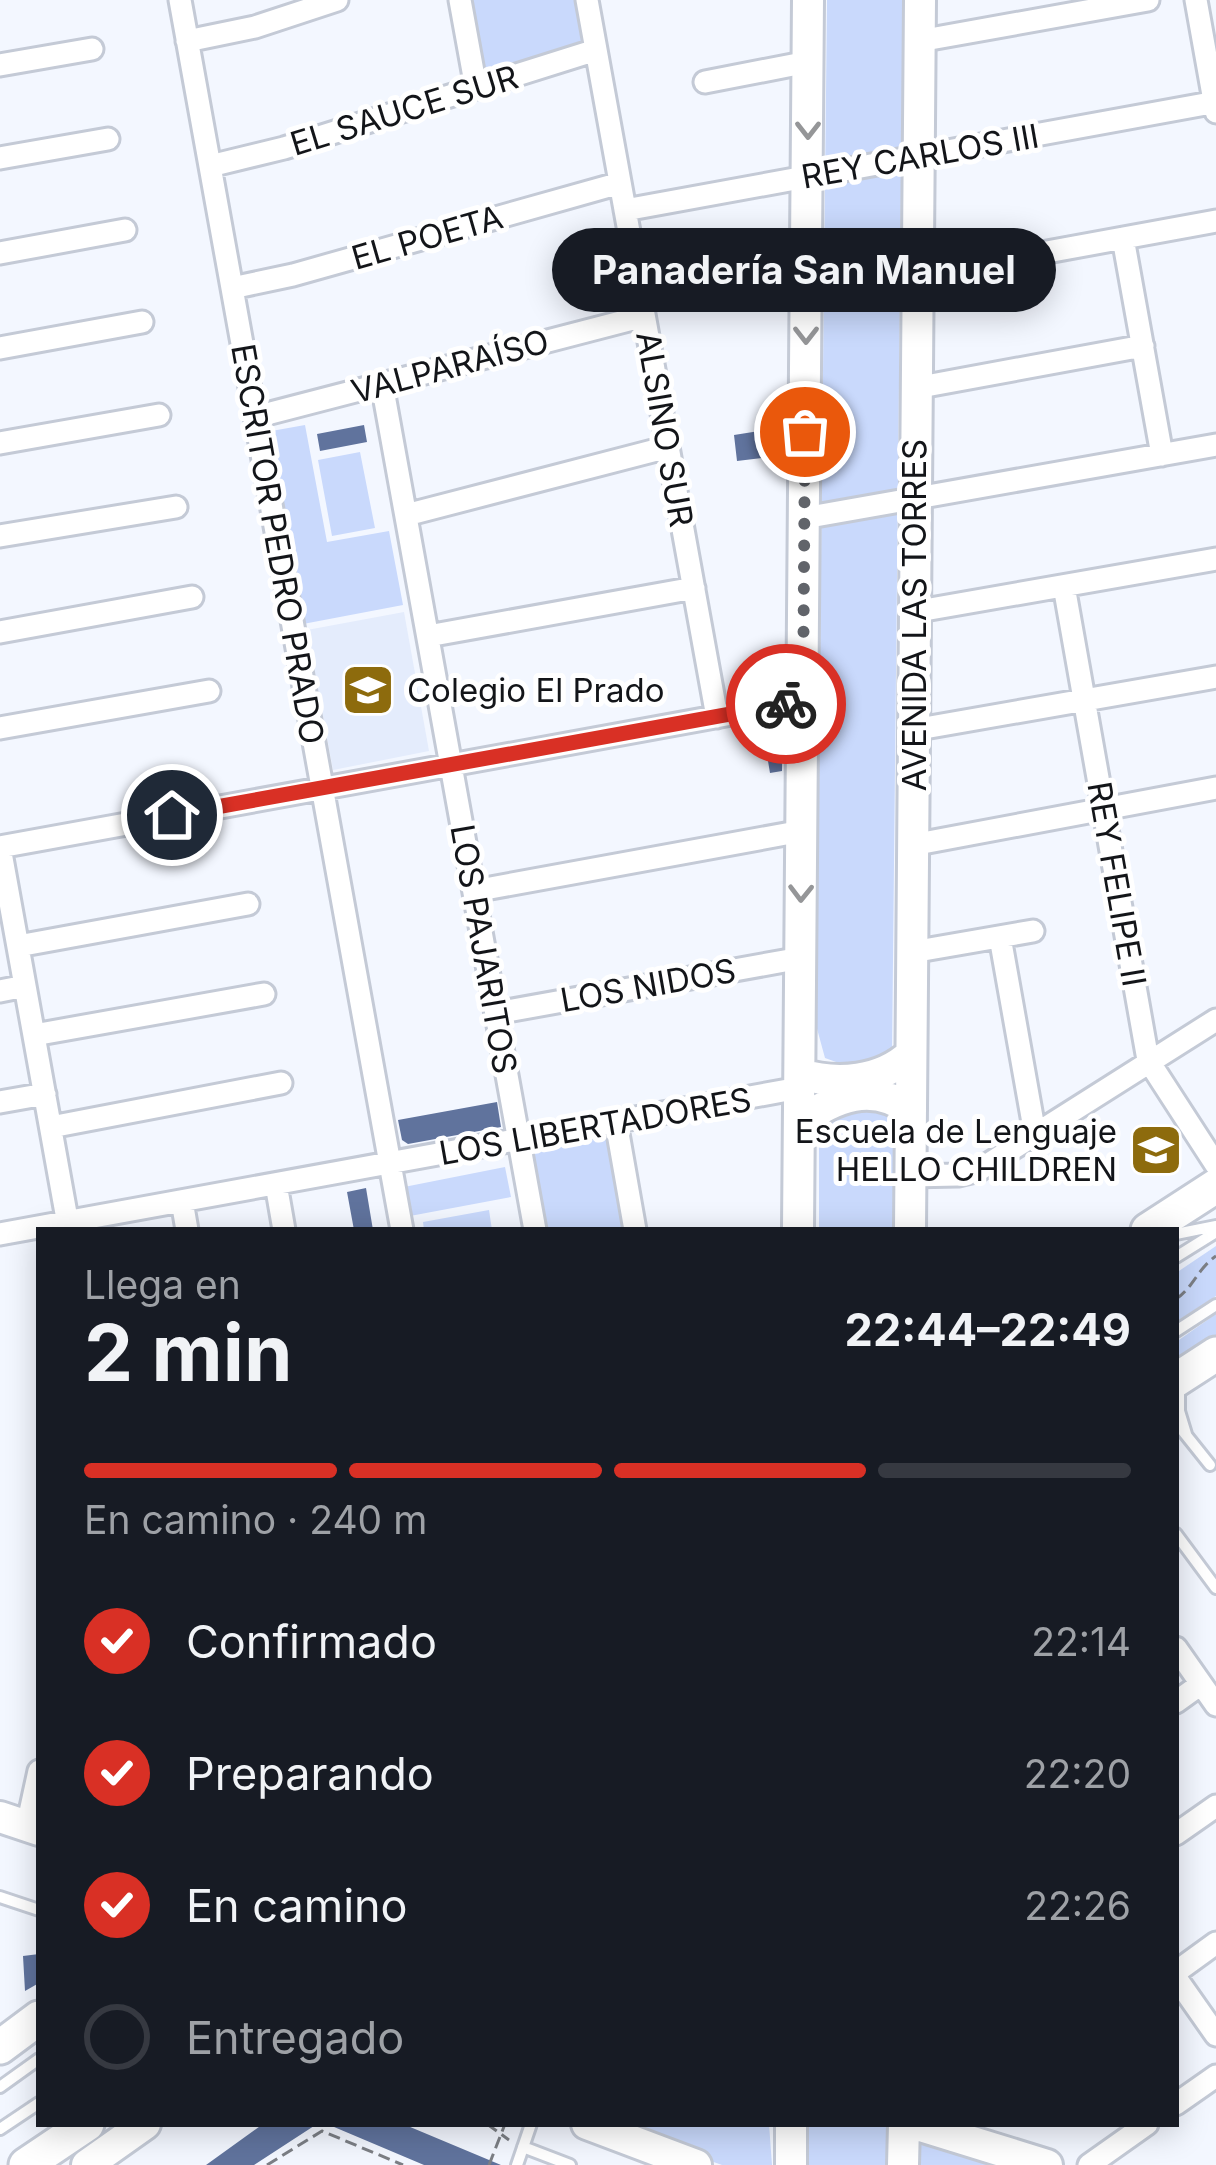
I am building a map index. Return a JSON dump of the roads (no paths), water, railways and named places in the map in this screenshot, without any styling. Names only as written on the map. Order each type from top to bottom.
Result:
[{"type":"main road","points":[[1153,1227],[1216,1186]]},
{"type":"main road","points":[[1179,1378],[1216,1354]]},
{"type":"main road","points":[[0,2047],[36,2020]]},
{"type":"main road","points":[[26,2165],[83,2127]]},
{"type":"street","name":"ESCRITOR PEDRO PRADO","points":[[180,0],[401,1227]]},
{"type":"street","points":[[188,41],[255,28],[337,0]]},
{"type":"street","points":[[460,0],[476,88]]},
{"type":"street","name":"ALSINO SUR","points":[[587,0],[717,717]]},
{"type":"street","points":[[798,1227],[808,0]]},
{"type":"street","name":"AVENIDA LAS TORRES","points":[[910,1227],[917,157],[931,39],[920,0]]},
{"type":"street","points":[[931,39],[1148,0]]},
{"type":"street","points":[[1196,0],[1215,106]]},
{"type":"street","points":[[0,65],[92,49]]},
{"type":"street","name":"EL SAUCE SUR","points":[[210,166],[262,155],[596,50]]},
{"type":"street","points":[[705,82],[808,62]]},
{"type":"street","name":"REY CARLOS III","points":[[625,210],[1215,106]]},
{"type":"street","points":[[0,158],[108,139]]},
{"type":"street","name":"EL POETA","points":[[232,288],[620,183]]},
{"type":"street","points":[[916,276],[1216,221]]},
{"type":"street","points":[[0,254],[125,230]]},
{"type":"street","points":[[1124,238],[1162,455]]},
{"type":"street","name":"VALPARAÍSO","points":[[256,417],[644,316]]},
{"type":"street","points":[[0,348],[142,322]]},
{"type":"street","points":[[915,388],[1143,346]]},
{"type":"street","name":"LOS PAJARITOS","points":[[382,384],[535,1227]]},
{"type":"street","points":[[0,443],[159,415]]},
{"type":"street","points":[[804,518],[1216,445]]},
{"type":"street","points":[[406,515],[668,447]]},
{"type":"street","points":[[0,536],[176,507]]},
{"type":"street","points":[[913,612],[1216,559]]},
{"type":"street","name":"REY FELIPE II","points":[[1064,586],[1148,1060],[1216,1165]]},
{"type":"street","points":[[428,636],[694,588]]},
{"type":"street","points":[[0,632],[192,597]]},
{"type":"street","points":[[913,730],[1216,677]]},
{"type":"street","points":[[0,728],[209,691]]},
{"type":"street","points":[[69,1226],[0,847],[803,701]]},
{"type":"street","points":[[912,845],[1216,788]]},
{"type":"street","points":[[474,891],[802,830]]},
{"type":"street","points":[[18,946],[248,904]]},
{"type":"street","points":[[912,952],[1033,931]]},
{"type":"street","points":[[1000,937],[1035,1134]]},
{"type":"street","name":"LOS NIDOS","points":[[496,1013],[801,958]]},
{"type":"street","points":[[0,991],[25,986]]},
{"type":"street","points":[[34,1035],[264,994]]},
{"type":"street","points":[[910,1176],[979,1170],[1216,1019]]},
{"type":"street","points":[[800,1081],[850,1081],[892,1068],[911,1054]]},
{"type":"street","name":"LOS LIBERTADORES","points":[[69,1226],[616,1122],[800,1081]]},
{"type":"street","points":[[51,1127],[280,1083]]},
{"type":"street","points":[[0,1102],[45,1094]]},
{"type":"street","points":[[799,1123],[829,1103],[856,1095],[890,1098],[911,1111]]},
{"type":"street","points":[[616,1122],[634,1227]]},
{"type":"street","points":[[276,1184],[283,1227]]},
{"type":"street","points":[[182,1201],[186,1227]]},
{"type":"street","name":"LOS LIBERTADORES","points":[[0,1234],[36,1230]]},
{"type":"street","points":[[1179,1652],[1216,1705]]},
{"type":"street","points":[[1179,1700],[1202,1684]]},
{"type":"street","points":[[22,1824],[36,1781]]},
{"type":"street","points":[[1179,1832],[1216,1806]]},
{"type":"street","points":[[1179,1973],[1216,1943]]},
{"type":"street","points":[[1179,1980],[1216,2036]]},
{"type":"street","points":[[1179,2102],[1216,2076]]},
{"type":"street","points":[[87,2165],[141,2127]]},
{"type":"street","points":[[595,2127],[696,2165]]},
{"type":"street","points":[[791,2127],[791,2160]]},
{"type":"street","points":[[903,2165],[904,2127]]},
{"type":"street","points":[[936,2127],[1047,2165]]},
{"type":"street","points":[[1089,2165],[1143,2127]]},
{"type":"lane","points":[[1179,1234],[1216,1229]]},
{"type":"lane","points":[[1179,1255],[1216,1229]]},
{"type":"lane","points":[[1179,1329],[1216,1305]]},
{"type":"lane","points":[[1181,1430],[1210,1465]]},
{"type":"lane","points":[[1179,1538],[1216,1588]]},
{"type":"lane","points":[[0,1898],[36,1909]]},
{"type":"lane","points":[[0,2087],[36,2062]]},
{"type":"lane","points":[[0,2129],[36,2106]]},
{"type":"lane","points":[[517,2165],[530,2127]]},
{"type":"lane","points":[[523,2147],[570,2165]]},
{"type":"place","name":"Panadería San Manuel","points":[[805,432]]},
{"type":"place","name":"Colegio El Prado","points":[[368,690]]},
{"type":"place","name":"Escuela de Lenguaje HELLO CHILDREN","points":[[1156,1150]]}]
